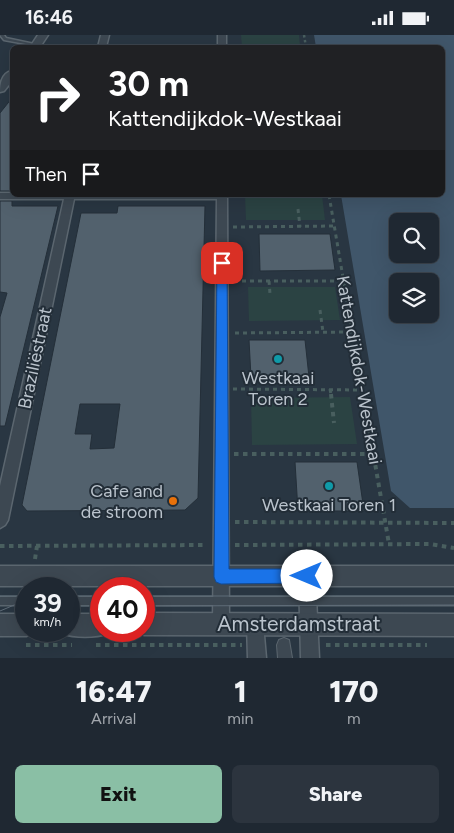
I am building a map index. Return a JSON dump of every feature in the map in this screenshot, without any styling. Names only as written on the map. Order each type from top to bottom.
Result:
[{"type":"street","points":[[0,89],[10,76]]},
{"type":"street","name":"Braziliëstraat","points":[[0,520],[69,197]]},
{"type":"street","points":[[221,624],[222,197]]},
{"type":"street","points":[[0,576],[454,576]]},
{"type":"street","points":[[307,576],[310,652]]},
{"type":"street","name":"Amsterdamstraat","points":[[155,624],[454,625]]},
{"type":"street","points":[[255,624],[257,652]]},
{"type":"street","points":[[0,625],[15,625]]},
{"type":"lane","points":[[2,35],[5,39],[32,45]]},
{"type":"lane","points":[[0,601],[15,601]]},
{"type":"lane","points":[[155,601],[454,601]]},
{"type":"path","name":"Kattendijkdok-Westkaai","points":[[329,197],[389,545]]},
{"type":"path","points":[[298,209],[300,227]]},
{"type":"path","points":[[222,227],[334,227]]},
{"type":"path","points":[[222,281],[344,281]]},
{"type":"path","points":[[269,281],[270,294]]},
{"type":"path","points":[[320,310],[323,332]]},
{"type":"path","points":[[222,333],[353,332]]},
{"type":"path","points":[[222,389],[362,390]]},
{"type":"path","points":[[330,389],[334,423]]},
{"type":"path","points":[[222,454],[373,454]]},
{"type":"path","points":[[222,522],[454,523]]},
{"type":"path","points":[[17,645],[82,645]]},
{"type":"path","points":[[92,645],[257,652]]},
{"type":"path","name":"Amsterdamstraat","points":[[310,652],[435,645]]},
{"type":"green space","points":[[241,35],[299,35],[300,45],[242,45]]},
{"type":"green space","points":[[245,197],[322,197],[325,220],[246,220]]},
{"type":"green space","points":[[248,287],[335,287],[340,320],[249,321]]},
{"type":"green space","points":[[350,397],[357,444],[252,445],[251,398]]},
{"type":"water","points":[[314,35],[454,35],[454,508],[410,508],[391,491],[341,197],[445,197],[445,45],[316,45]]},
{"type":"building","points":[[10,100],[10,191],[0,191],[0,113]]},
{"type":"building","points":[[0,201],[12,201],[12,206],[58,206],[5,426],[0,426],[0,317],[7,293],[0,292]]},
{"type":"building","points":[[118,206],[205,206],[198,498],[185,510],[27,511],[22,505],[81,213],[117,213]],"holes":[[[80,404],[120,404],[114,448],[90,449],[92,434],[75,434]]]},
{"type":"building","points":[[259,234],[330,234],[335,270],[260,271]]},
{"type":"building","name":"Westkaai Toren 2","points":[[249,340],[305,340],[309,377],[251,377]]},
{"type":"building","name":"Westkaai Toren 1","points":[[295,462],[357,462],[364,511],[298,511]]},
{"type":"tram line","points":[[0,596],[15,596]]},
{"type":"tram line","points":[[80,596],[90,596]]},
{"type":"tram line","points":[[155,596],[454,596]]},
{"type":"tram line","points":[[0,611],[15,605]]},
{"type":"tram line","points":[[155,606],[454,605]]},
{"type":"tram line","points":[[80,606],[90,606]]},
{"type":"place","name":"Westkaai Toren 2","points":[[278,359]]},
{"type":"place","name":"Westkaai Toren 1","points":[[329,486]]},
{"type":"place","name":"Cafe and de stroom","points":[[173,501]]},
{"type":"route","points":[[222,263],[221,577],[307,576]]}]
